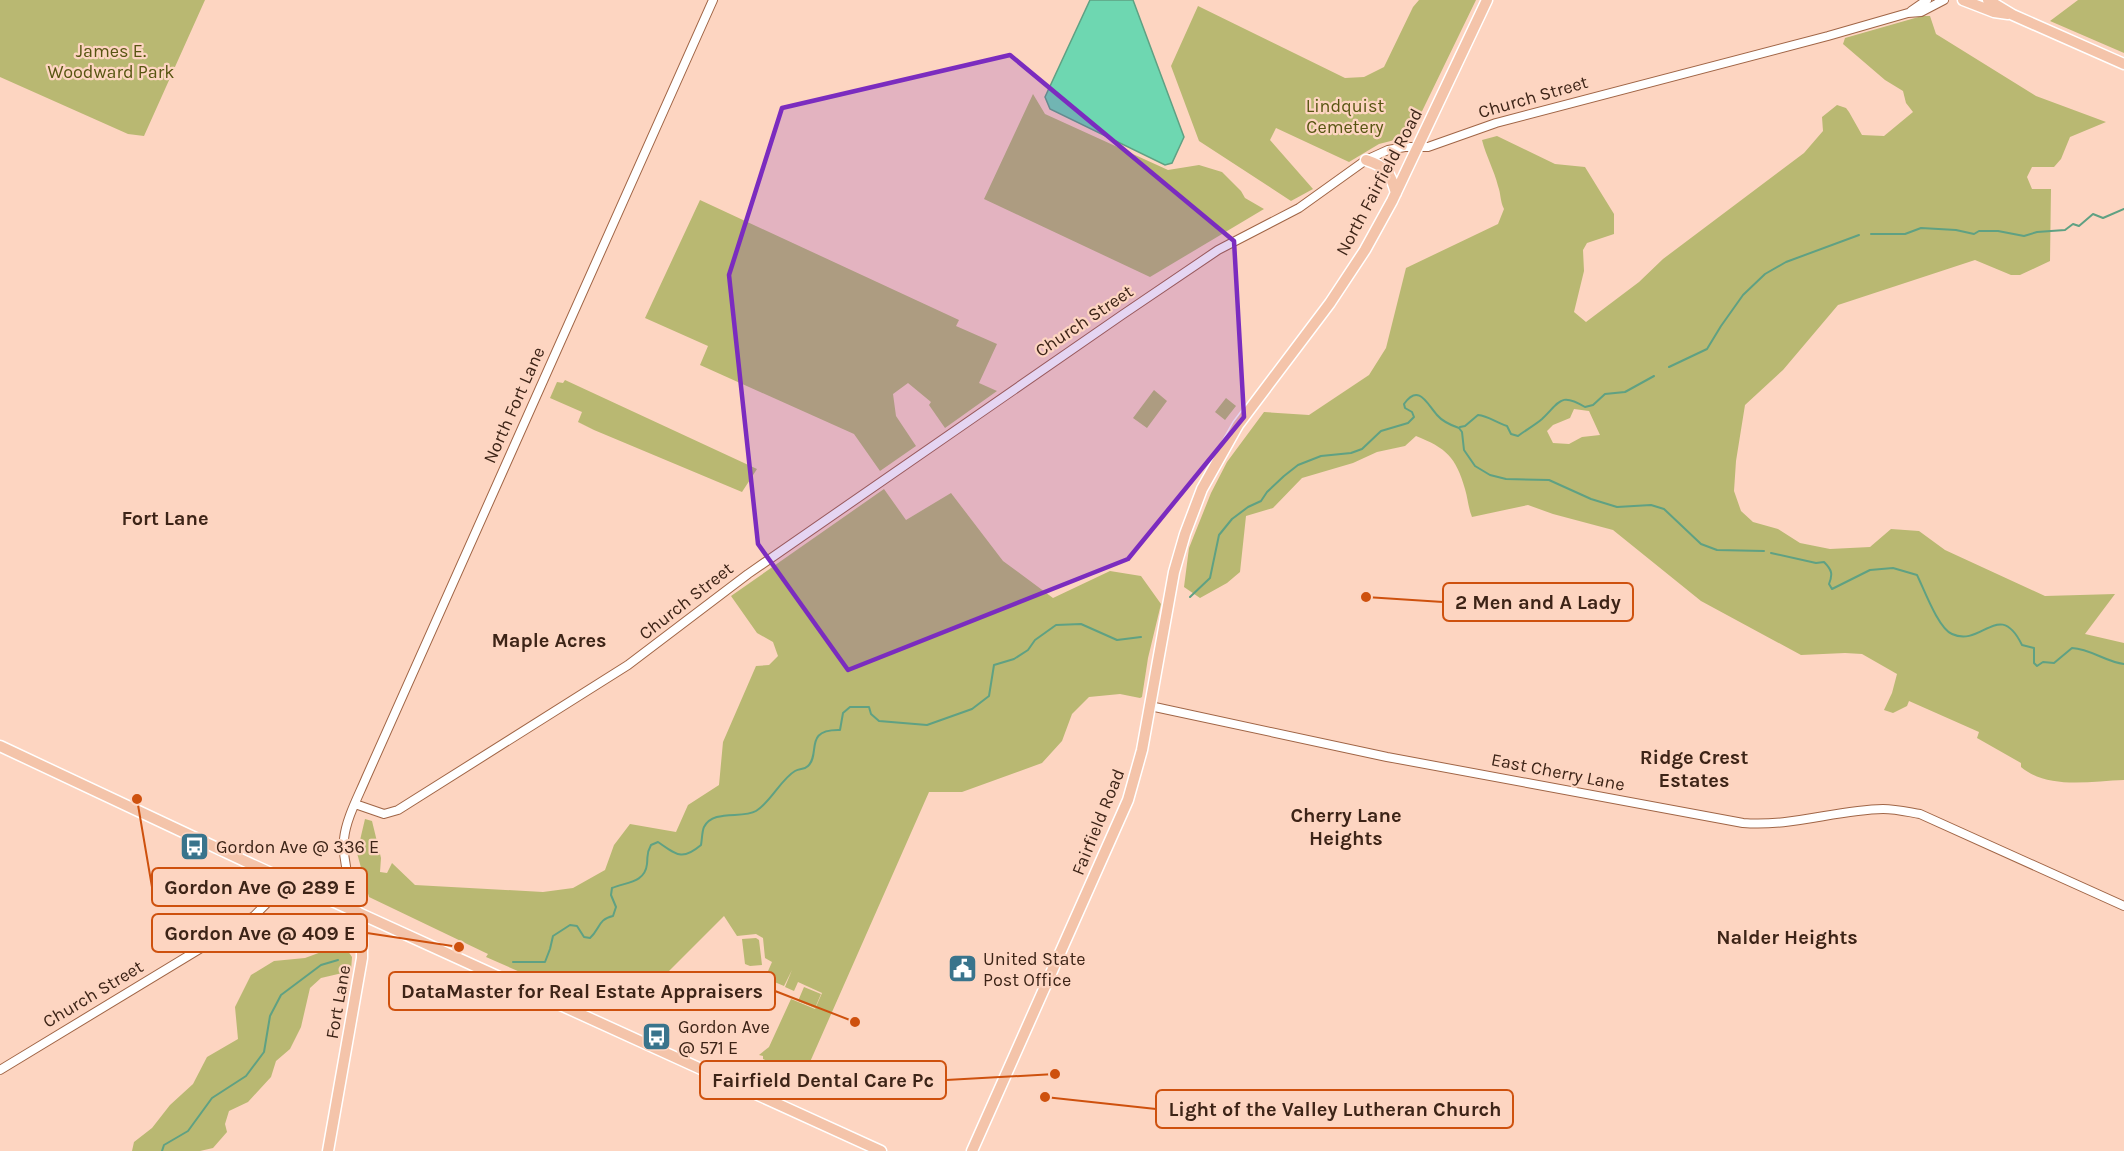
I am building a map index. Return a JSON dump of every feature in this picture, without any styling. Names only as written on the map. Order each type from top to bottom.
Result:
[{"type":"main road","name":"North Fairfield Road","points":[[1238,425],[1330,303],[1365,250],[1396,193],[1487,0]]},
{"type":"main road","points":[[1963,0],[1994,12],[2013,15]]},
{"type":"main road","points":[[1989,0],[2013,15],[2124,64]]},
{"type":"main road","points":[[1366,160],[1387,171],[1391,176],[1396,193]]},
{"type":"main road","name":"Fairfield Road","points":[[972,1151],[1123,811],[1139,762],[1166,612],[1185,534],[1202,489],[1238,425]]},
{"type":"main road","points":[[0,746],[282,878],[881,1151]]},
{"type":"main road","name":"Fort Lane","points":[[328,1151],[362,958],[358,912]]},
{"type":"street","name":"North Fort Lane","points":[[347,824],[712,0]]},
{"type":"street","name":"Church Street","points":[[1908,13],[1928,0]]},
{"type":"street","name":"Church Street","points":[[355,804],[384,814],[398,810],[628,665],[748,574],[1122,315],[1218,250],[1299,208],[1366,160],[1388,150],[1428,147],[1496,123],[1908,13],[1921,12],[1944,0]]},
{"type":"street","name":"East Cherry Lane","points":[[1150,706],[1387,757],[1743,823],[1784,823],[1884,809],[1920,814],[2124,906]]},
{"type":"street","name":"Fort Lane","points":[[347,824],[344,855],[358,912]]},
{"type":"street","name":"Church Street","points":[[0,1070],[251,918],[268,902],[282,878]]},
{"type":"highlighted area","points":[[1010,55],[1234,241],[1244,417],[1128,559],[848,670],[758,544],[729,275],[782,108]]},
{"type":"green space","name":"James E. Woodward Park","points":[[0,0],[205,0],[144,136],[128,134],[0,77]]},
{"type":"green space","name":"Lindquist Cemetery","points":[[1419,0],[1476,0],[1410,136],[1379,144],[1349,162],[1276,128],[1270,140],[1313,189],[1291,201],[1199,141],[1171,66],[1198,6],[1345,78],[1364,77],[1384,67],[1413,7]]},
{"type":"green space","points":[[2078,0],[2124,0],[2124,53],[2050,21]]},
{"type":"green space","points":[[1922,16],[1930,16],[1936,34],[2036,96],[2106,122],[2070,137],[2061,159],[2054,167],[2032,167],[2027,177],[2032,189],[2051,189],[2050,261],[2020,275],[2011,275],[1975,260],[1838,305],[1783,370],[1745,405],[1736,461],[1734,491],[1741,511],[1753,522],[1778,529],[1800,543],[1830,549],[1870,547],[1891,529],[1919,531],[1945,550],[2045,596],[2115,594],[2085,634],[2124,643],[2124,780],[2070,782],[2044,779],[2032,774],[2021,767],[2021,763],[1977,738],[1979,732],[1909,701],[1907,706],[1893,713],[1884,710],[1897,674],[1862,654],[1801,655],[1701,601],[1613,530],[1528,505],[1472,517],[1462,478],[1453,461],[1435,445],[1416,436],[1405,446],[1377,452],[1353,463],[1302,478],[1273,508],[1246,516],[1240,572],[1227,583],[1200,598],[1184,587],[1189,548],[1211,493],[1227,462],[1264,412],[1309,415],[1369,375],[1386,348],[1406,268],[1498,224],[1504,209],[1482,140],[1497,136],[1555,164],[1585,167],[1614,214],[1614,234],[1587,243],[1583,250],[1584,271],[1574,312],[1586,322],[1639,282],[1663,259],[1804,153],[1823,131],[1822,117],[1837,105],[1846,108],[1862,135],[1884,136],[1913,112],[1906,103],[1903,91],[1885,80],[1843,44],[1845,38]],"holes":[[[1574,409],[1589,411],[1600,435],[1582,437],[1569,444],[1553,443],[1547,431],[1553,425],[1570,418]]]},
{"type":"green space","points":[[1033,94],[1045,114],[1168,170],[1199,165],[1222,172],[1245,198],[1264,209],[1150,277],[984,199]]},
{"type":"green space","points":[[700,200],[959,320],[956,326],[997,344],[979,383],[997,391],[945,428],[929,405],[931,402],[908,383],[893,394],[896,416],[916,446],[880,471],[854,434],[700,365],[708,346],[645,318]]},
{"type":"green space","points":[[565,380],[757,469],[742,492],[594,430],[578,422],[582,412],[550,398],[557,382],[563,383]]},
{"type":"green space","points":[[1154,390],[1167,401],[1147,428],[1133,418]]},
{"type":"green space","points":[[1226,398],[1236,406],[1225,420],[1215,412]]},
{"type":"green space","points":[[884,489],[906,520],[951,493],[1003,561],[1053,598],[1110,571],[1141,576],[1161,604],[1148,658],[1142,697],[1120,694],[1089,697],[1072,714],[1062,741],[1042,763],[962,792],[929,792],[795,1096],[791,1094],[791,1081],[785,1071],[759,1055],[769,1047],[791,999],[815,1009],[822,993],[798,982],[794,991],[785,987],[792,970],[784,986],[765,978],[772,962],[765,958],[763,938],[756,934],[737,936],[724,916],[641,1002],[603,984],[593,1004],[486,957],[488,954],[369,897],[357,853],[365,819],[372,821],[381,858],[380,872],[387,873],[392,863],[415,885],[543,892],[573,888],[605,870],[614,845],[630,824],[676,832],[688,805],[719,785],[723,742],[756,666],[769,665],[778,656],[773,642],[757,633],[731,596]]},
{"type":"green space","points":[[756,938],[759,940],[762,965],[750,966],[745,964],[742,939]]},
{"type":"green space","points":[[343,944],[352,957],[351,971],[321,978],[310,988],[301,1027],[290,1049],[276,1061],[271,1077],[248,1102],[229,1111],[225,1124],[227,1132],[213,1148],[200,1151],[132,1151],[134,1142],[152,1128],[170,1105],[193,1084],[207,1057],[238,1039],[235,1007],[251,975],[274,961],[305,958]]},
{"type":"green space","points":[[804,987],[821,994],[815,1008],[798,1001]]},
{"type":"shaded area","points":[[1090,0],[1133,0],[1184,137],[1172,163],[1165,165],[1050,109],[1045,97]]},
{"type":"waterway","points":[[1871,234],[1905,234],[1921,228],[1956,230],[1974,234],[1979,231],[1998,231],[2024,236],[2037,232],[2065,230],[2073,224],[2079,226],[2093,214],[2103,218],[2124,209]]},
{"type":"waterway","points":[[1669,367],[1707,349],[1743,295],[1765,274],[1786,262],[1859,235]]},
{"type":"waterway","points":[[1460,427],[1465,426],[1478,415],[1507,426],[1511,434],[1518,436],[1542,419],[1561,401],[1570,400],[1585,407],[1593,405],[1605,394],[1625,392],[1654,376]]},
{"type":"waterway","points":[[1190,597],[1210,578],[1219,535],[1232,519],[1261,501],[1267,492],[1298,465],[1321,456],[1351,453],[1362,449],[1381,431],[1408,423],[1414,417],[1404,404],[1414,395],[1426,401],[1444,421],[1459,428]]},
{"type":"waterway","points":[[1459,428],[1462,432],[1464,450],[1475,466],[1490,475],[1506,479],[1549,480],[1591,499],[1617,507],[1651,505],[1664,509],[1701,544],[1717,550],[1764,551]]},
{"type":"waterway","points":[[1771,553],[1816,563],[1824,562],[1831,572],[1829,584],[1832,589],[1870,570],[1893,568],[1917,575],[1937,616],[1952,634],[1963,637],[1990,627],[2006,625],[2014,632],[2022,645],[2034,648],[2034,663],[2037,666],[2043,662],[2054,663],[2072,648],[2124,664]]},
{"type":"waterway","points":[[513,962],[545,962],[553,936],[570,925],[577,926],[584,937],[590,938],[604,919],[613,916],[616,907],[611,895],[612,888],[634,881],[643,875],[651,845],[658,842],[675,853],[684,855],[701,845],[703,829],[708,821],[721,816],[756,811],[785,779],[797,770],[808,766],[812,761],[817,738],[829,731],[840,730],[843,713],[850,707],[869,707],[871,714],[879,721],[927,725],[972,709],[989,696],[994,665],[1014,659],[1028,650],[1035,640],[1056,625],[1081,624],[1117,640],[1141,637]]},
{"type":"waterway","points":[[162,1151],[164,1145],[188,1131],[212,1098],[246,1076],[264,1052],[270,1016],[281,995],[321,965],[338,960]]},
{"type":"place","name":"2 Men and A Lady","points":[[1366,597]]},
{"type":"place","name":"Gordon Ave @ 289 E","points":[[137,799]]},
{"type":"place","name":"Gordon Ave @ 336 E","points":[[195,847]]},
{"type":"place","name":"Gordon Ave @ 409 E","points":[[459,947]]},
{"type":"place","name":"United State Post Office","points":[[962,969]]},
{"type":"place","name":"DataMaster for Real Estate Appraisers","points":[[855,1022]]},
{"type":"place","name":"Gordon Ave @ 571 E","points":[[657,1037]]},
{"type":"place","name":"Fairfield Dental Care Pc","points":[[1055,1074]]},
{"type":"place","name":"Light of the Valley Lutheran Church","points":[[1045,1097]]},
{"type":"district","name":"Fort Lane","points":[[165,518]]},
{"type":"district","name":"Maple Acres","points":[[549,640]]},
{"type":"district","name":"Ridge Crest Estates","points":[[1694,768]]},
{"type":"district","name":"Cherry Lane Heights","points":[[1346,826]]},
{"type":"district","name":"Nalder Heights","points":[[1787,937]]}]
